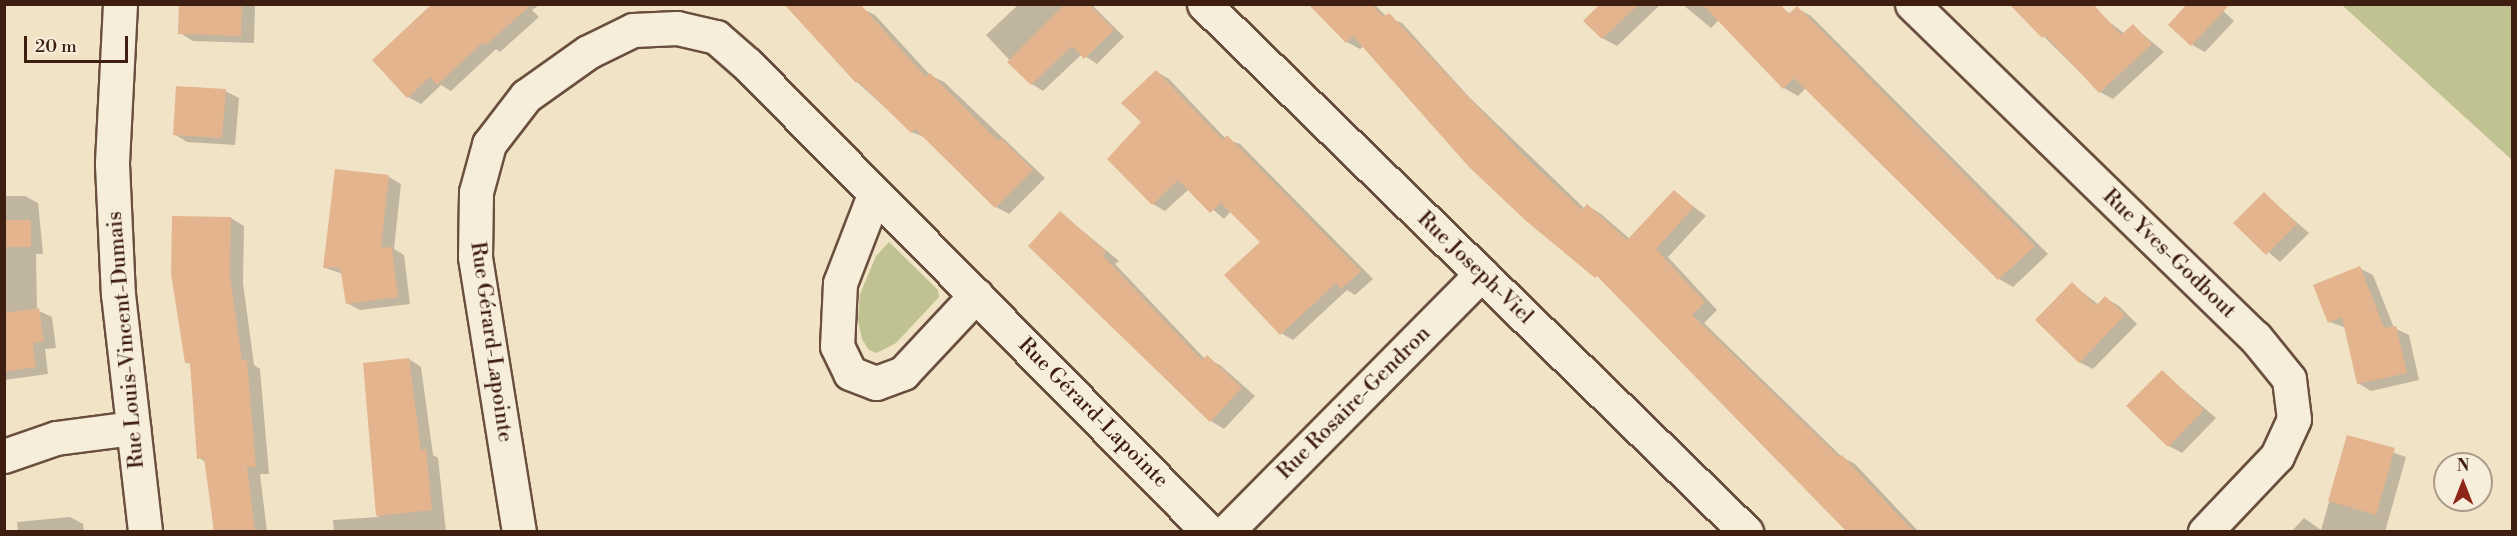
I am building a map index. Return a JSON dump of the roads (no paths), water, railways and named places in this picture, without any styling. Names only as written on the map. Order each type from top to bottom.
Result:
[{"type":"street","name":"Rue Louis-Vincent-Dumais","points":[[120,4],[112,164],[117,294],[145,531]]},
{"type":"street","name":"Rue Joseph-Viel","points":[[1204,4],[1746,531]]},
{"type":"street","name":"Rue Yves-Godbout","points":[[1912,4],[2255,337],[2289,379],[2294,420],[2277,456],[2205,531]]},
{"type":"street","name":"Rue Gérard-Lapointe","points":[[519,531],[475,257],[476,192],[489,144],[526,96],[588,51],[633,30],[677,28],[716,37],[747,64],[874,195],[1209,531]]},
{"type":"street","points":[[874,195],[840,283],[837,346],[850,373],[876,383],[903,373],[976,295]]},
{"type":"street","name":"Rue Rosaire-Gendron","points":[[1226,531],[1481,274]]},
{"type":"street","points":[[4,456],[56,438],[133,428]]}]
